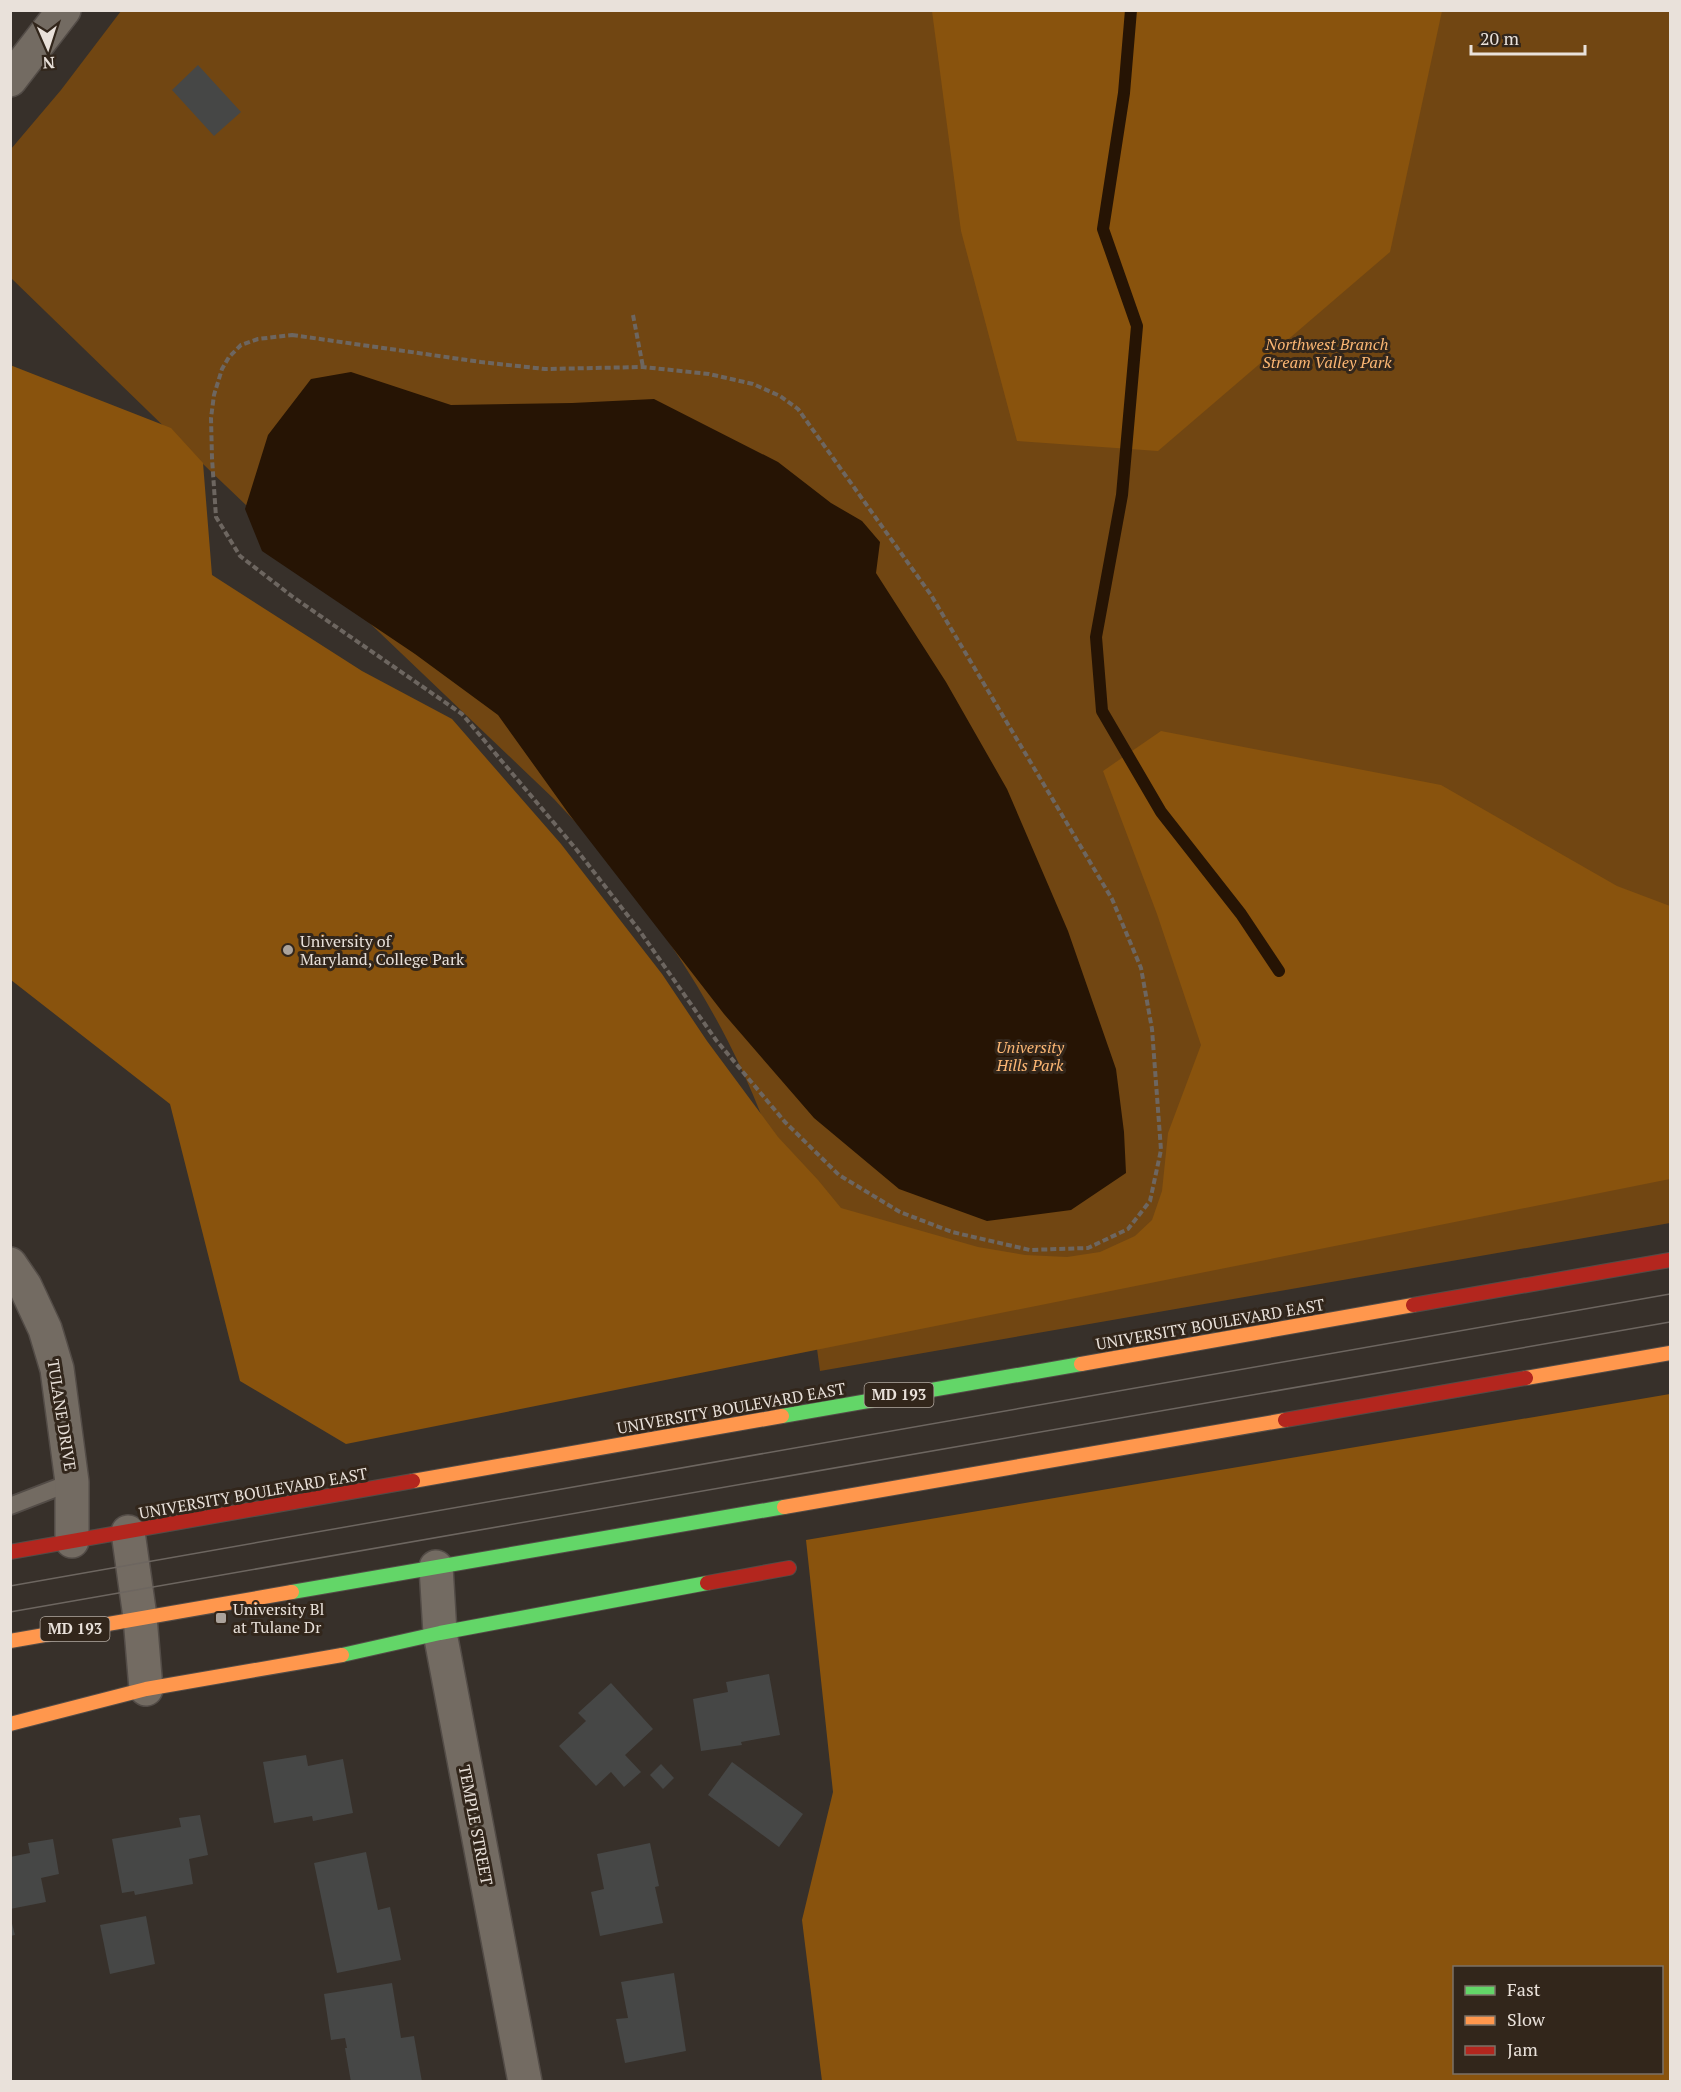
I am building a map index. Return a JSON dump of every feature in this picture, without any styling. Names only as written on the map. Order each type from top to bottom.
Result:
[{"type":"main road","name":"UNIVERSITY BOULEVARD EAST","points":[[10,1552],[1671,1260]]},
{"type":"main road","name":"MD 193","points":[[10,1641],[1671,1353]]},
{"type":"main road","points":[[10,1724],[146,1689],[359,1652],[440,1633],[789,1569]]},
{"type":"street","points":[[10,80],[64,10]]},
{"type":"street","name":"TULANE DRIVE","points":[[10,1264],[25,1286],[45,1329],[57,1369],[70,1472],[72,1541]]},
{"type":"street","points":[[128,1532],[140,1617],[146,1689]]},
{"type":"street","name":"TEMPLE STREET","points":[[435,1567],[440,1633],[525,2082]]},
{"type":"lane","points":[[10,1506],[70,1472]]},
{"type":"path","points":[[633,315],[643,367]]},
{"type":"path","points":[[292,335],[545,369],[643,367],[709,374],[753,384],[780,396],[798,409],[931,595],[1112,899],[1140,968],[1152,1029],[1161,1150],[1150,1201],[1128,1229],[1088,1248],[1030,1250],[952,1232],[900,1212],[839,1175],[785,1122],[716,1040],[639,930],[576,849],[462,714],[293,597],[240,556],[216,517],[211,418],[214,395],[222,369],[229,357],[241,345],[258,339],[292,335]]},
{"type":"green space","points":[[121,11],[1670,11],[1670,1223],[820,1371],[797,1234],[774,1149],[759,1110],[725,1035],[705,999],[623,878],[595,843],[554,799],[11,278],[11,149],[61,90]]},
{"type":"shaded area","points":[[932,11],[1442,11],[1390,252],[1158,451],[1017,441],[961,231]]},
{"type":"shaded area","points":[[10,365],[171,428],[203,463],[212,575],[362,671],[452,719],[561,844],[662,974],[707,1041],[778,1137],[841,1208],[978,1247],[1025,1255],[1067,1257],[1100,1252],[1135,1236],[1152,1220],[1162,1191],[1168,1133],[1201,1045],[1157,914],[1103,771],[1161,731],[1441,785],[1617,886],[1670,906],[1670,1179],[346,1444],[240,1381],[170,1104],[11,980]]},
{"type":"shaded area","points":[[351,372],[451,405],[654,399],[778,462],[831,503],[862,521],[880,542],[876,573],[946,682],[1007,789],[1068,931],[1116,1069],[1124,1132],[1126,1173],[1071,1210],[987,1221],[899,1189],[814,1118],[724,1014],[569,814],[498,715],[415,654],[262,551],[245,509],[268,435],[311,379]]},
{"type":"shaded area","points":[[1670,1394],[1670,2081],[822,2081],[802,1920],[833,1792],[806,1540]]},
{"type":"building","points":[[198,65],[241,112],[214,136],[172,90]]},
{"type":"building","points":[[769,1674],[780,1735],[741,1742],[742,1745],[701,1751],[693,1699],[728,1692],[726,1682]]},
{"type":"building","points":[[611,1683],[653,1729],[625,1755],[641,1772],[624,1787],[611,1772],[596,1786],[559,1746],[586,1721],[578,1713]]},
{"type":"building","points":[[306,1755],[308,1766],[343,1759],[353,1813],[313,1821],[312,1816],[274,1823],[263,1762]]},
{"type":"building","points":[[732,1762],[803,1814],[779,1847],[708,1795]]},
{"type":"building","points":[[661,1764],[674,1778],[663,1789],[650,1775]]},
{"type":"building","points":[[200,1815],[208,1855],[189,1859],[193,1884],[135,1895],[134,1891],[122,1893],[112,1839],[181,1827],[179,1818]]},
{"type":"building","points":[[53,1839],[59,1874],[41,1878],[46,1902],[10,1909],[10,1857],[30,1853],[28,1843]]},
{"type":"building","points":[[650,1843],[659,1886],[655,1887],[663,1923],[600,1936],[591,1892],[604,1889],[597,1854]]},
{"type":"building","points":[[366,1852],[378,1910],[390,1907],[401,1960],[337,1973],[314,1863]]},
{"type":"building","points":[[10,1916],[15,1935],[10,1936]]},
{"type":"building","points":[[146,1916],[155,1964],[110,1974],[100,1925]]},
{"type":"building","points":[[674,1973],[686,2051],[625,2063],[616,2019],[628,2018],[621,1982]]},
{"type":"building","points":[[392,1983],[401,2038],[414,2036],[422,2082],[351,2082],[345,2038],[331,2040],[324,1994]]},
{"type":"waterway","points":[[1131,10],[1124,93],[1103,229],[1137,326],[1122,495],[1096,637],[1102,711],[1161,812],[1241,914],[1279,971]]},
{"type":"tram line","points":[[10,1586],[1670,1294]]},
{"type":"tram line","points":[[10,1612],[1670,1322]]},
{"type":"traffic: fast","points":[[782,1416],[1081,1364]]},
{"type":"traffic: fast","points":[[292,1592],[784,1507]]},
{"type":"traffic: fast","points":[[342,1655],[440,1633],[707,1583]]},
{"type":"traffic: slow","points":[[1081,1364],[1413,1305]]},
{"type":"traffic: slow","points":[[1526,1378],[1670,1353]]},
{"type":"traffic: slow","points":[[413,1481],[782,1416]]},
{"type":"traffic: slow","points":[[784,1507],[1285,1420]]},
{"type":"traffic: slow","points":[[10,1641],[292,1592]]},
{"type":"traffic: slow","points":[[10,1724],[146,1689],[342,1655]]},
{"type":"traffic: jam","points":[[1413,1305],[1670,1260]]},
{"type":"traffic: jam","points":[[1285,1420],[1526,1378]]},
{"type":"traffic: jam","points":[[10,1552],[413,1481]]},
{"type":"traffic: jam","points":[[707,1583],[789,1568]]},
{"type":"place","name":"University of Maryland, College Park","points":[[288,950]]},
{"type":"place","name":"University Bl at Tulane Dr","points":[[221,1618]]},
{"type":"park label","name":"Northwest Branch Stream Valley Park","points":[[1327,353]]},
{"type":"park label","name":"University Hills Park","points":[[1030,1056]]}]
